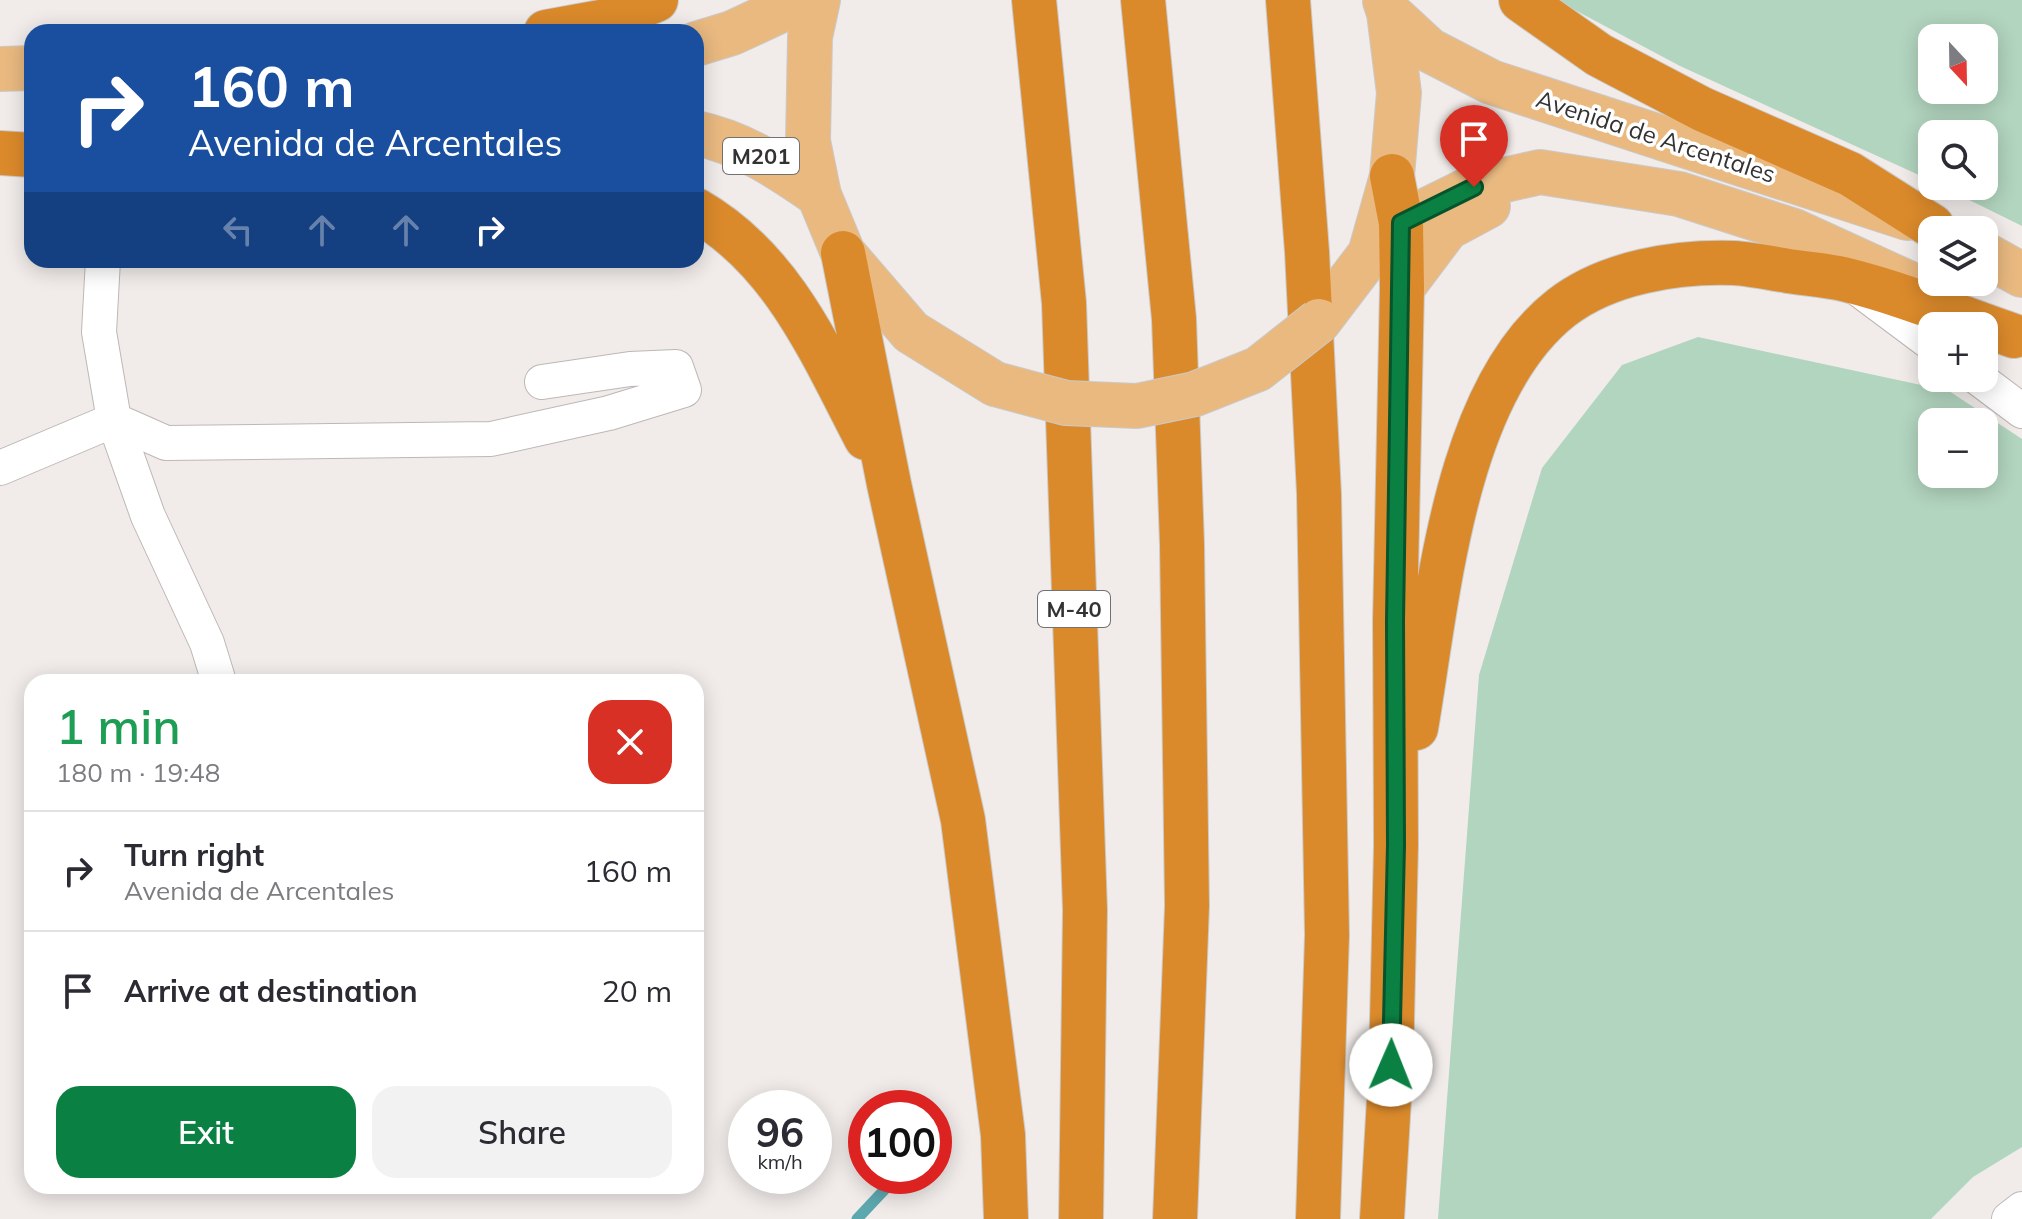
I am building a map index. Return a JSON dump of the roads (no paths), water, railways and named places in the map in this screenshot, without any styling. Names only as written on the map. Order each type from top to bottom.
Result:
[{"type":"highway","points":[[590,24],[606,21],[656,0]]},
{"type":"highway","name":"M-40","points":[[1034,0],[1064,303],[1085,910],[1081,1219]]},
{"type":"highway","points":[[1143,0],[1174,319],[1182,544],[1187,906],[1175,1219]]},
{"type":"highway","points":[[1288,0],[1307,252],[1319,494],[1327,935],[1318,1219]]},
{"type":"highway","points":[[1521,0],[1599,55],[1702,109],[1850,174],[1918,217]]},
{"type":"highway","points":[[0,153],[24,154]]},
{"type":"highway","points":[[1382,1219],[1391,1065],[1396,845],[1395,621],[1402,288],[1401,223],[1392,176]]},
{"type":"highway","points":[[704,214],[720,223],[754,252],[786,293],[809,328],[889,484]]},
{"type":"highway","points":[[843,253],[889,484],[963,820],[1003,1135],[1006,1219]]},
{"type":"highway","points":[[1396,845],[1457,497],[1492,401],[1512,363],[1533,335],[1562,308],[1591,289],[1618,278],[1693,264],[1735,263],[1847,280],[2018,338]]},
{"type":"main road","points":[[704,42],[732,33],[803,0]]},
{"type":"main road","points":[[818,0],[810,37],[808,141],[819,195],[843,253],[911,332],[995,384],[1066,403],[1137,406],[1195,394],[1258,369],[1319,321],[1370,254],[1392,176],[1399,93],[1387,6]]},
{"type":"main road","name":"Avenida de Arcentales","points":[[1387,6],[1429,50],[1491,82],[1918,222]]},
{"type":"main road","points":[[0,69],[24,68]]},
{"type":"main road","name":"M201","points":[[704,135],[763,157],[819,195]]},
{"type":"main road","points":[[0,147],[24,146]]},
{"type":"main road","name":"Avenida de Arcentales","points":[[1370,254],[1401,223],[1474,187],[1540,172],[1679,194],[1794,231],[1872,265],[2018,338]]},
{"type":"main road","points":[[1402,288],[1447,228],[1482,208],[1588,179]]},
{"type":"main road","points":[[1998,262],[2022,275]]},
{"type":"street","points":[[103,268],[99,332],[114,420],[148,516],[207,643],[217,674]]},
{"type":"street","points":[[1847,280],[1918,333]]},
{"type":"street","points":[[0,468],[114,420],[166,443],[491,439],[609,413],[684,390],[676,367],[630,369],[542,382]]},
{"type":"street","points":[[1997,392],[2022,411]]},
{"type":"street","points":[[2009,1219],[2022,1209]]},
{"type":"waterway","points":[[857,1219],[880,1194]]}]
